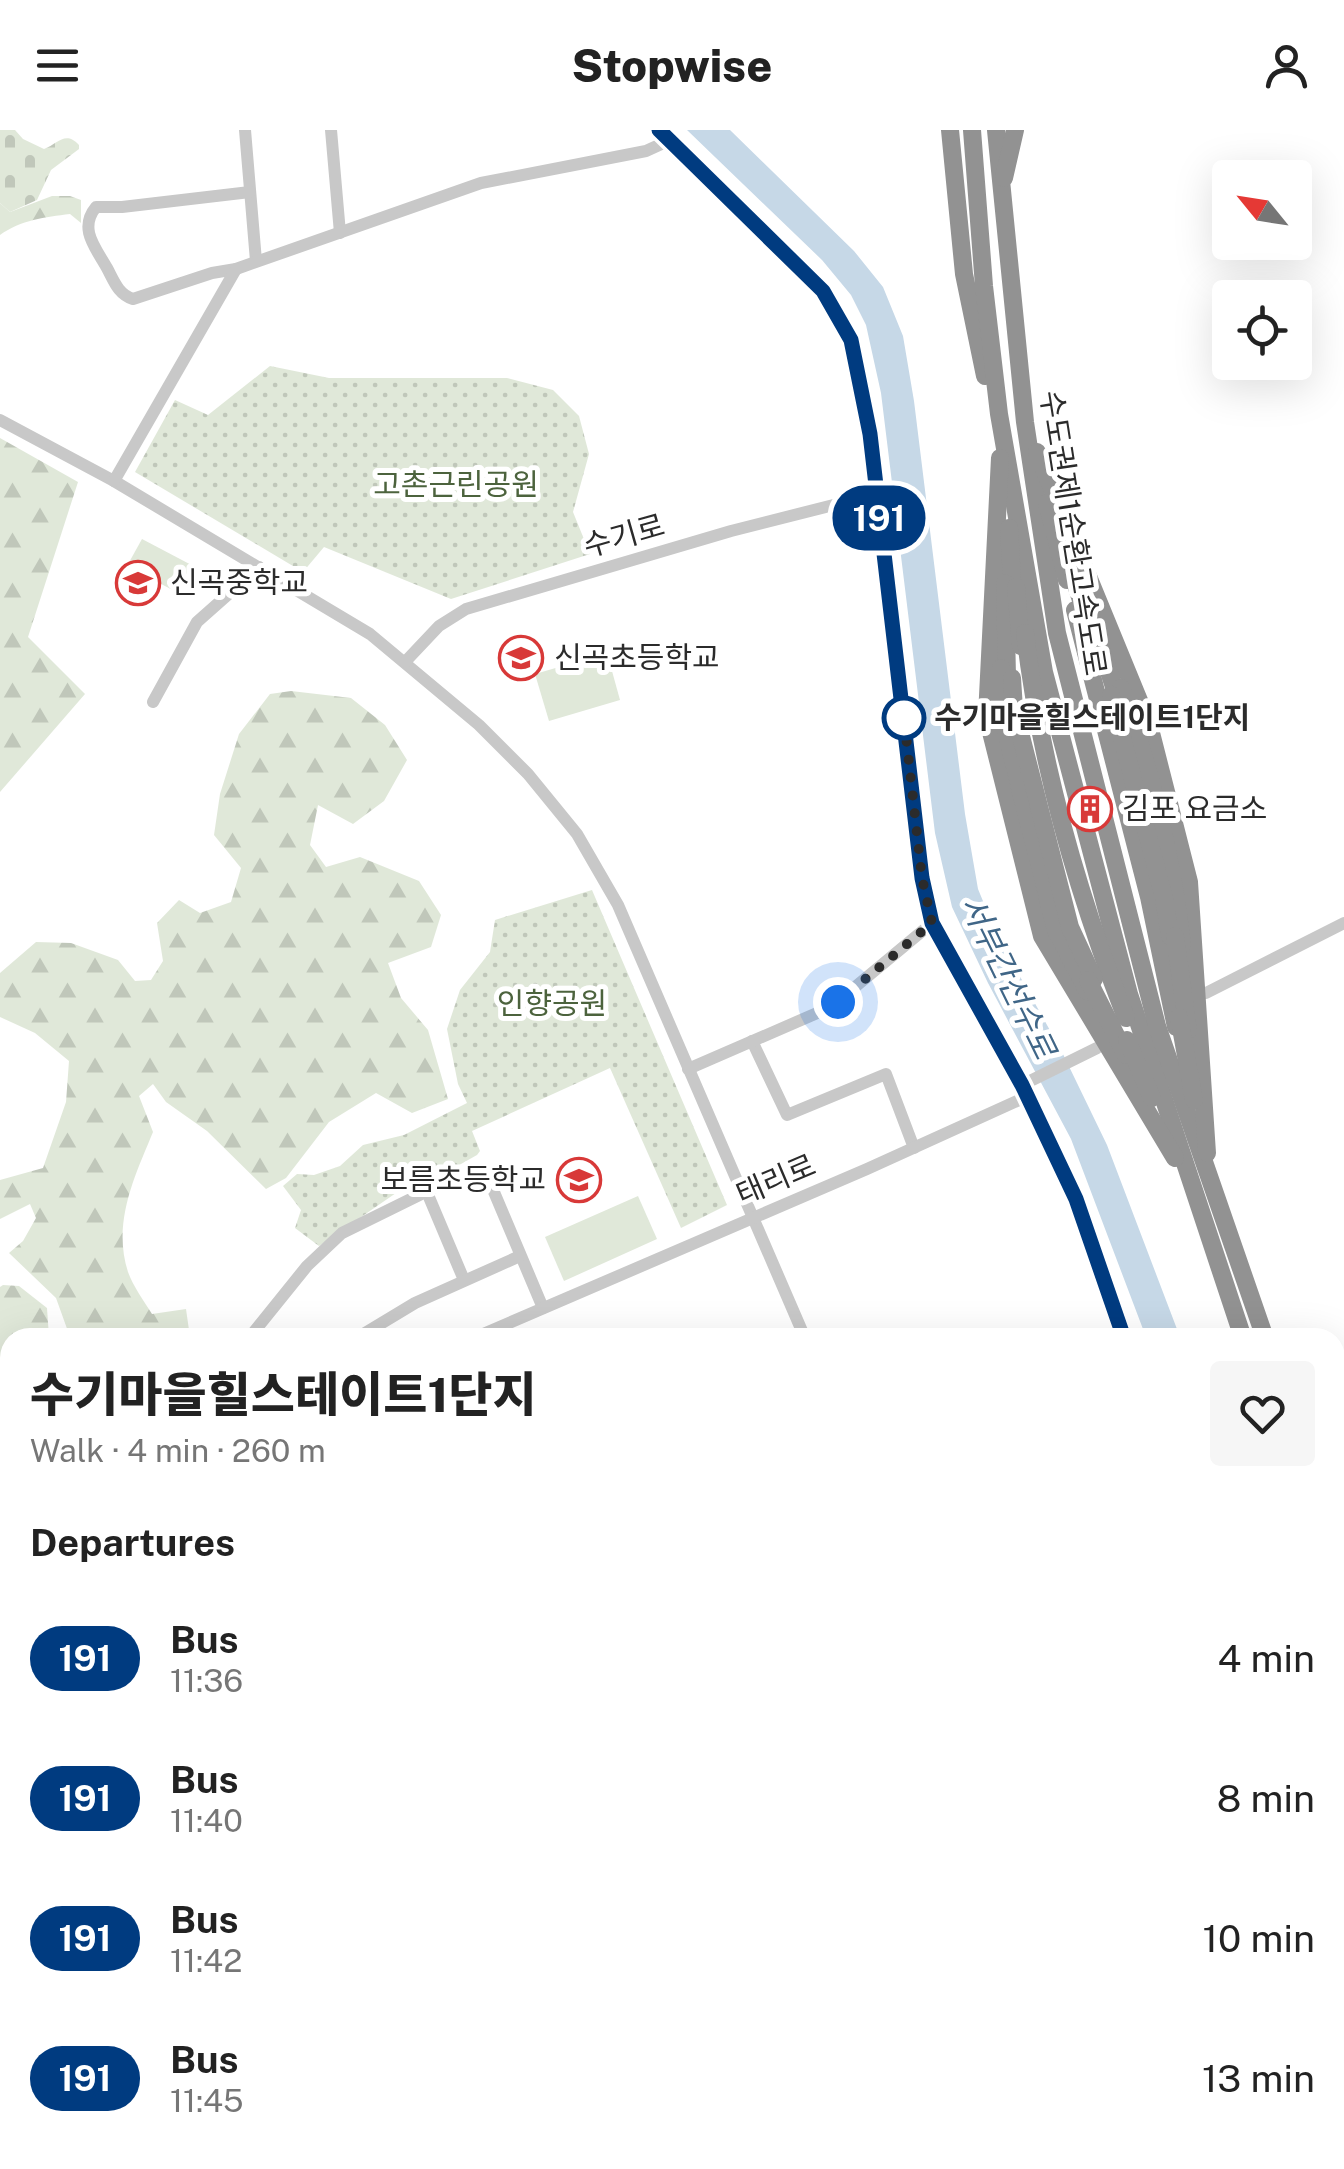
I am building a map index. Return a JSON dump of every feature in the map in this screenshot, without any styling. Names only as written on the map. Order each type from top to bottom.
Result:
[{"type":"highway","points":[[950,130],[951,168],[967,290],[986,378],[1002,428],[1026,703],[1082,923],[1200,1183]]},
{"type":"highway","name":"수도권제1순환고속도로","points":[[972,130],[984,286],[1002,428],[1044,672],[1130,994],[1200,1183],[1261,1328]]},
{"type":"highway","name":"수도권제1순환고속도로","points":[[1001,131],[1000,198],[1025,422],[1052,606],[1145,982],[1240,1328]]},
{"type":"highway","points":[[1025,422],[1149,725],[1189,882],[1200,1183]]},
{"type":"highway","points":[[1025,422],[1149,897],[1200,1183]]},
{"type":"highway","points":[[1002,428],[988,716],[1042,936],[1200,1183]]},
{"type":"street","points":[[245,130],[256,261]]},
{"type":"street","points":[[332,130],[340,233]]},
{"type":"street","points":[[250,192],[96,207],[88,219],[91,243],[127,298],[236,268],[481,184],[646,151],[664,135],[809,277],[838,313],[855,354],[877,494],[920,867],[932,923],[1028,1087],[1076,1199],[1121,1328]]},
{"type":"street","points":[[114,481],[236,268]]},
{"type":"street","points":[[0,420],[114,481],[351,621],[405,662],[503,748],[554,804],[577,834],[618,905],[801,1328]]},
{"type":"street","name":"수기로","points":[[405,662],[439,626],[466,609],[731,531],[877,494]]},
{"type":"street","points":[[154,702],[197,622],[259,566]]},
{"type":"street","points":[[688,1069],[831,1007],[932,923]]},
{"type":"street","points":[[1206,993],[1344,923]]},
{"type":"street","points":[[752,1041],[787,1115],[886,1074],[914,1148]]},
{"type":"street","name":"태리로","points":[[497,1328],[914,1148],[1097,1048]]},
{"type":"street","points":[[257,1328],[332,1241],[358,1224],[474,1168],[484,1170],[543,1308]]},
{"type":"street","points":[[426,1190],[464,1280]]},
{"type":"street","points":[[374,1328],[415,1303],[520,1256]]},
{"type":"green space","points":[[0,130],[15,130],[23,139],[44,149],[65,138],[79,145],[51,170],[37,200],[10,212],[0,203]]},
{"type":"green space","points":[[52,196],[81,200],[81,223],[70,214],[51,216],[0,235],[0,203],[10,212]]},
{"type":"green space","name":"고촌근린공원","points":[[270,366],[329,378],[507,378],[553,390],[579,416],[589,454],[573,512],[590,554],[451,599],[324,547],[303,572],[135,472],[175,400],[208,415]]},
{"type":"green space","points":[[0,438],[78,482],[28,637],[85,694],[0,792]]},
{"type":"green space","points":[[142,539],[199,569],[184,596],[127,566]]},
{"type":"green space","points":[[607,653],[620,700],[549,721],[535,674]]},
{"type":"green space","points":[[291,691],[351,698],[385,725],[407,760],[384,801],[353,824],[318,805],[310,845],[326,867],[360,857],[419,881],[441,915],[431,947],[388,963],[401,998],[428,1030],[448,1099],[412,1113],[376,1093],[329,1122],[286,1178],[266,1189],[207,1131],[166,1102],[153,1084],[139,1096],[153,1132],[128,1200],[124,1253],[130,1277],[152,1314],[186,1309],[189,1328],[67,1328],[56,1298],[9,1253],[23,1241],[36,1218],[30,1204],[0,1219],[0,1180],[43,1168],[66,1102],[69,1061],[35,1033],[0,1017],[0,973],[36,942],[71,943],[118,960],[135,981],[151,980],[163,961],[157,923],[179,900],[200,913],[231,902],[241,868],[214,835],[220,794],[239,734],[270,694]]},
{"type":"green space","name":"인향공원","points":[[592,890],[727,1205],[681,1228],[610,1068],[472,1131],[480,1151],[477,1155],[396,1193],[319,1246],[295,1228],[301,1210],[283,1186],[297,1174],[314,1175],[340,1166],[363,1145],[404,1135],[467,1103],[458,1084],[447,1029],[460,990],[490,952],[495,920]]},
{"type":"green space","points":[[638,1196],[657,1239],[564,1281],[545,1237]]},
{"type":"green space","points":[[19,1286],[47,1308],[48,1328],[0,1328],[0,1287]]},
{"type":"water","name":"서부간선수로","points":[[687,130],[730,130],[854,251],[883,287],[903,336],[914,401],[965,814],[978,889],[997,935],[1062,1052],[1107,1145],[1177,1328],[1143,1328],[1071,1139],[952,907],[935,833],[881,393],[866,325],[851,295],[822,260]]},
{"type":"bus line","name":"191","points":[[659,130],[823,291],[851,340],[870,434],[922,878],[932,923],[1022,1085],[1069,1182],[1121,1328]]},
{"type":"place","name":"신곡중학교","points":[[138,583]]},
{"type":"place","name":"신곡초등학교","points":[[521,658]]},
{"type":"place","name":"수기마을힐스테이트1단지","points":[[904,718]]},
{"type":"place","name":"김포 요금소","points":[[1090,809]]},
{"type":"place","name":"보름초등학교","points":[[579,1180]]},
{"type":"route","points":[[838,1002],[932,923],[922,878],[904,718]]}]
